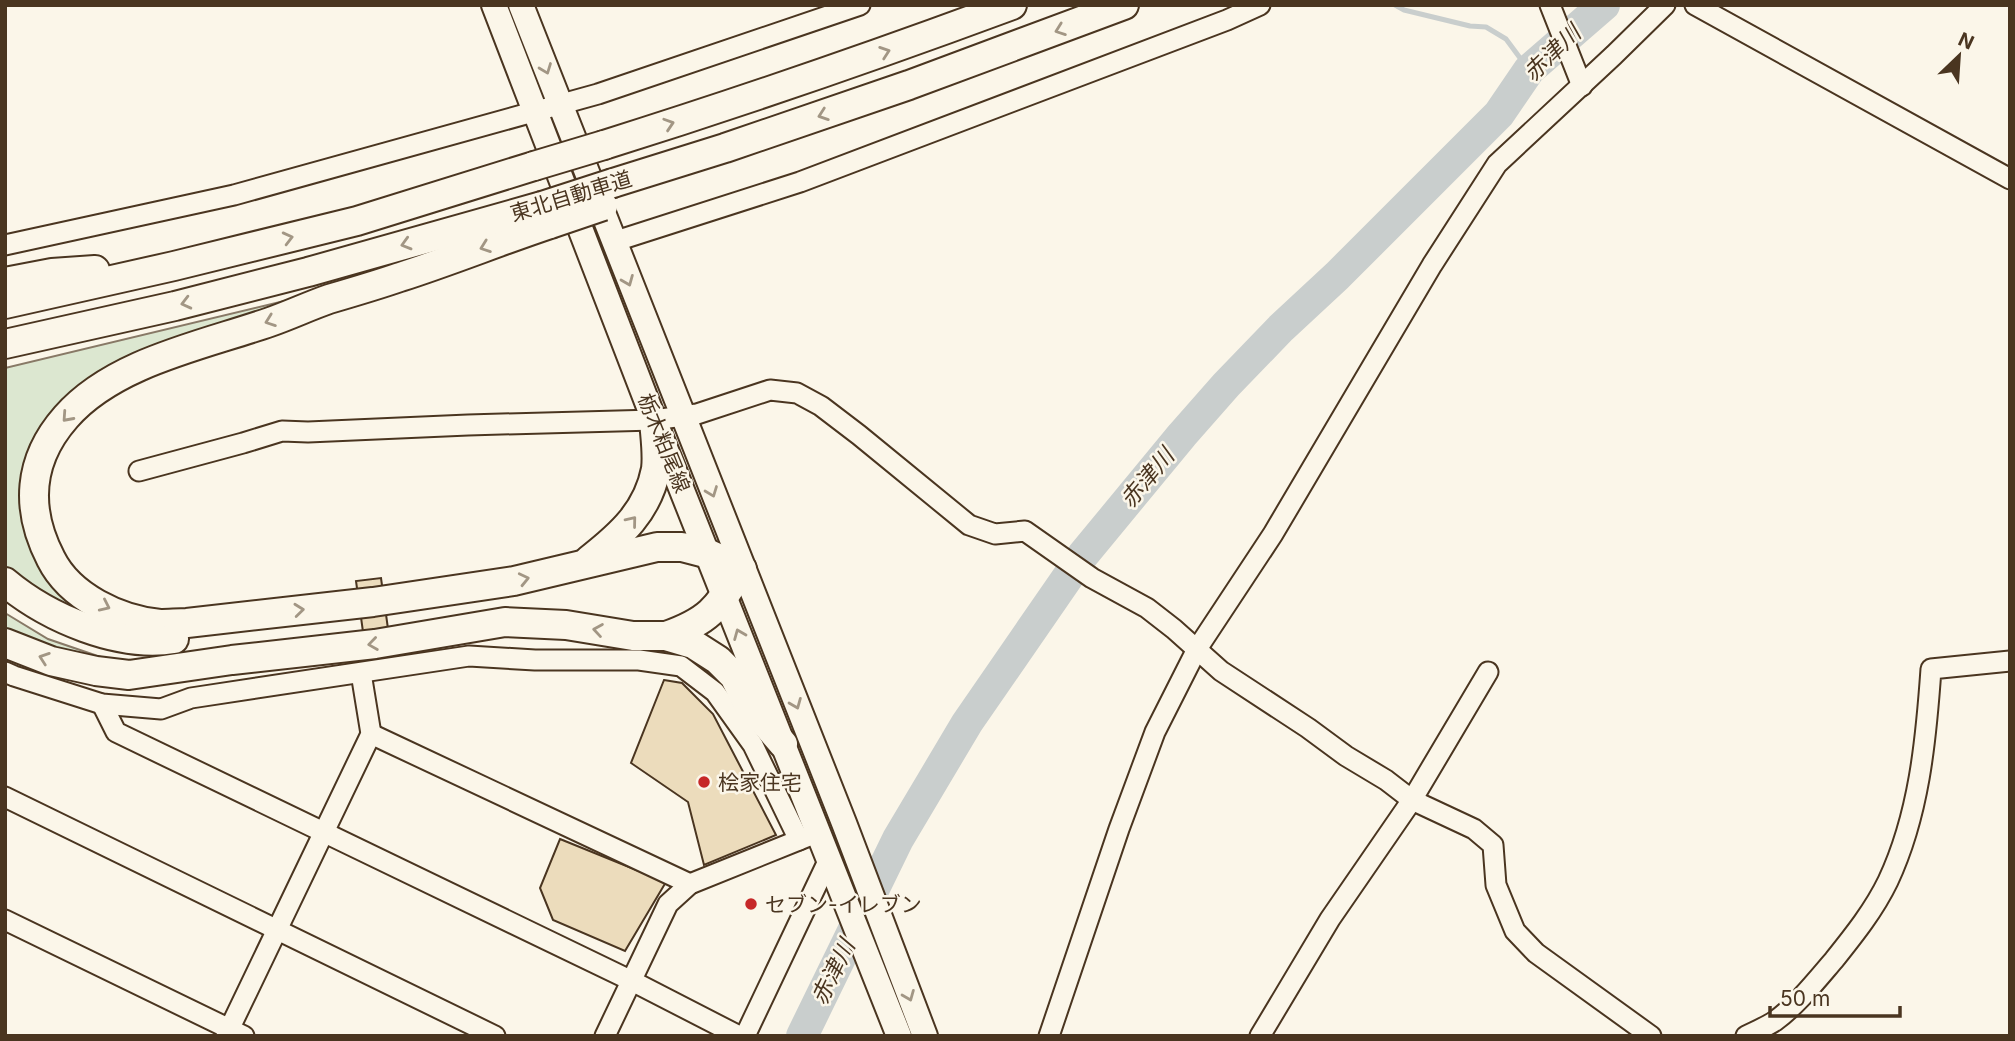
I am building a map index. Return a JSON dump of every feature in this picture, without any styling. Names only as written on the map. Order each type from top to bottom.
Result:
[{"type":"highway","name":"東北自動車道","points":[[5,304],[357,222],[720,108],[1012,5]]},
{"type":"highway","name":"東北自動車道","points":[[5,344],[175,306],[546,215],[616,192],[725,148],[909,85],[1124,5]]},
{"type":"highway","points":[[546,215],[400,278],[327,300],[148,364],[113,380],[67,416],[51,437],[39,462],[33,486],[34,513],[42,541],[66,582],[85,597],[124,615],[162,624],[373,602],[501,583],[657,547],[682,547],[709,554],[742,569],[714,611],[691,627],[666,636]]},
{"type":"highway","points":[[5,282],[52,273],[174,266]]},
{"type":"highway","points":[[581,566],[618,538],[640,511],[650,489],[668,418]]},
{"type":"highway","points":[[5,582],[37,604],[68,620],[122,638],[163,641],[189,637],[231,618]]},
{"type":"highway","points":[[5,600],[33,620],[67,636],[134,657],[232,660]]},
{"type":"highway","points":[[5,643],[51,661],[129,675],[232,660],[375,645],[505,622],[566,625],[634,636],[666,636],[693,644],[718,660],[734,676],[747,702],[783,744]]},
{"type":"main road","name":"栃木粕尾線","points":[[494,5],[536,111],[668,418],[742,569],[844,823],[925,1036]]},
{"type":"main road","name":"栃木粕尾線","points":[[521,5],[613,242],[709,554],[783,744],[808,837],[832,869],[899,1036]]},
{"type":"street","points":[[5,245],[234,195],[598,94],[860,5]]},
{"type":"street","points":[[613,242],[800,182],[1227,20],[1259,5]]},
{"type":"street","points":[[1550,5],[1582,86]]},
{"type":"street","points":[[1049,1036],[1155,732],[1197,649],[1273,534],[1432,265],[1497,164],[1665,5]]},
{"type":"street","points":[[1695,5],[2010,179]]},
{"type":"street","points":[[139,471],[282,431],[668,418],[697,414],[770,390],[797,393],[821,405],[969,525],[995,534],[1024,531],[1092,578],[1147,608],[1222,671],[1412,800],[1474,830],[1493,845],[1496,885],[1515,931],[1536,953],[1651,1036]]},
{"type":"street","points":[[5,671],[102,704],[161,709],[191,698],[469,656],[535,660],[639,660],[681,666],[715,692],[753,746],[808,837]]},
{"type":"street","points":[[1746,1036],[1775,1020],[1813,985],[1862,925],[1887,883],[1902,848],[1911,817],[1926,743],[1931,669],[2010,661]]},
{"type":"street","points":[[1260,1036],[1330,919],[1412,800],[1488,672]]},
{"type":"street","points":[[5,920],[233,1033],[277,928],[370,734],[361,673]]},
{"type":"street","points":[[102,704],[116,732],[632,981],[740,1036]]},
{"type":"street","points":[[370,734],[690,884]]},
{"type":"street","points":[[5,797],[495,1036]]},
{"type":"street","points":[[605,1036],[668,904],[690,884],[844,823]]},
{"type":"street","points":[[746,1036],[832,869]]},
{"type":"green space","points":[[305,296],[100,379],[25,482],[94,619],[43,596],[5,569],[5,368]]},
{"type":"green space","points":[[5,613],[48,639],[124,665],[87,660],[5,632]]},
{"type":"building","points":[[381,578],[392,658],[367,661],[356,581]]},
{"type":"building","name":"桧家住宅","points":[[664,680],[682,683],[713,714],[776,835],[704,865],[688,802],[631,763]]},
{"type":"building","points":[[560,839],[666,882],[625,951],[553,920],[540,888]]},
{"type":"waterway","points":[[1395,5],[1404,10],[1470,26],[1486,27],[1506,39],[1529,70]]},
{"type":"waterway","name":"赤津川","points":[[802,1036],[898,839],[967,723],[1083,555],[1226,385],[1499,114],[1529,70],[1604,5]]},
{"type":"place","name":"桧家住宅","points":[[704,782]]},
{"type":"place","name":"セブン-イレブン","points":[[751,904]]}]
